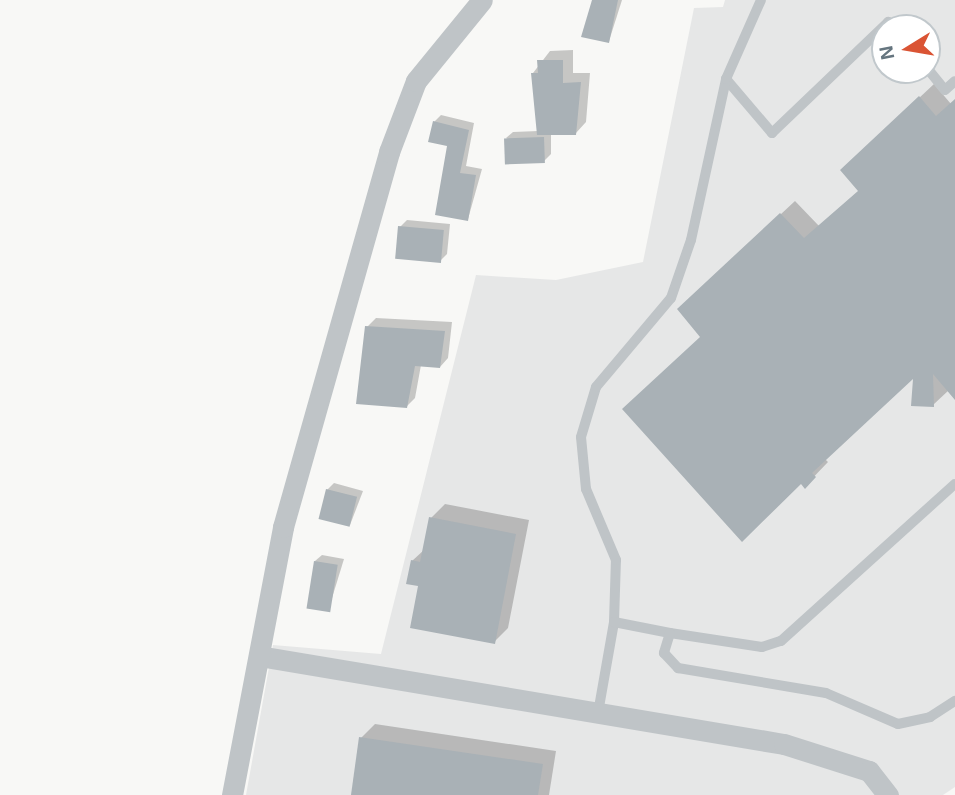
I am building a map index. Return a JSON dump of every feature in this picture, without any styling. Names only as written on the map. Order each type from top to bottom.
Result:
[{"type":"street","points":[[232,795],[283,527],[389,152],[416,81],[482,0]]},
{"type":"street","points":[[259,656],[784,744],[869,771],[888,795]]},
{"type":"lane","points":[[598,713],[614,622],[616,560],[586,489],[581,437],[596,387],[671,298],[691,240],[726,79],[761,0]]},
{"type":"lane","points":[[726,79],[772,132],[871,38]]},
{"type":"lane","points":[[940,84],[945,90],[955,81]]},
{"type":"lane","points":[[614,622],[762,647],[781,641],[955,484]]},
{"type":"lane","points":[[670,633],[664,653],[678,668],[826,693],[898,724],[930,717],[955,701]]},
{"type":"shaded area","points":[[725,0],[955,0],[955,787],[943,795],[246,795],[273,645],[381,654],[476,275],[556,280],[643,262],[694,8],[723,7]]},
{"type":"building","points":[[592,0],[618,0],[609,43],[581,37]]},
{"type":"building","points":[[537,60],[563,60],[563,83],[581,82],[576,135],[537,135],[531,73],[538,73]]},
{"type":"building","points":[[919,96],[936,116],[955,99],[955,400],[933,374],[934,407],[911,406],[913,379],[812,473],[816,477],[805,489],[801,484],[742,542],[622,409],[700,337],[677,309],[780,213],[804,238],[858,191],[840,170]]},
{"type":"building","points":[[433,121],[469,130],[460,173],[476,175],[468,221],[435,215],[447,146],[428,142]]},
{"type":"building","points":[[544,137],[545,163],[505,164],[504,138]]},
{"type":"building","points":[[398,226],[444,230],[441,263],[395,259]]},
{"type":"building","points":[[365,326],[445,331],[440,368],[415,366],[407,408],[356,404]]},
{"type":"building","points":[[326,489],[357,497],[350,527],[319,519]]},
{"type":"building","points":[[429,517],[516,534],[495,644],[410,628],[418,586],[406,584],[411,560],[420,562]]},
{"type":"building","points":[[314,561],[338,565],[330,612],[306,608]]},
{"type":"building","points":[[359,737],[543,764],[538,795],[351,795]]}]
